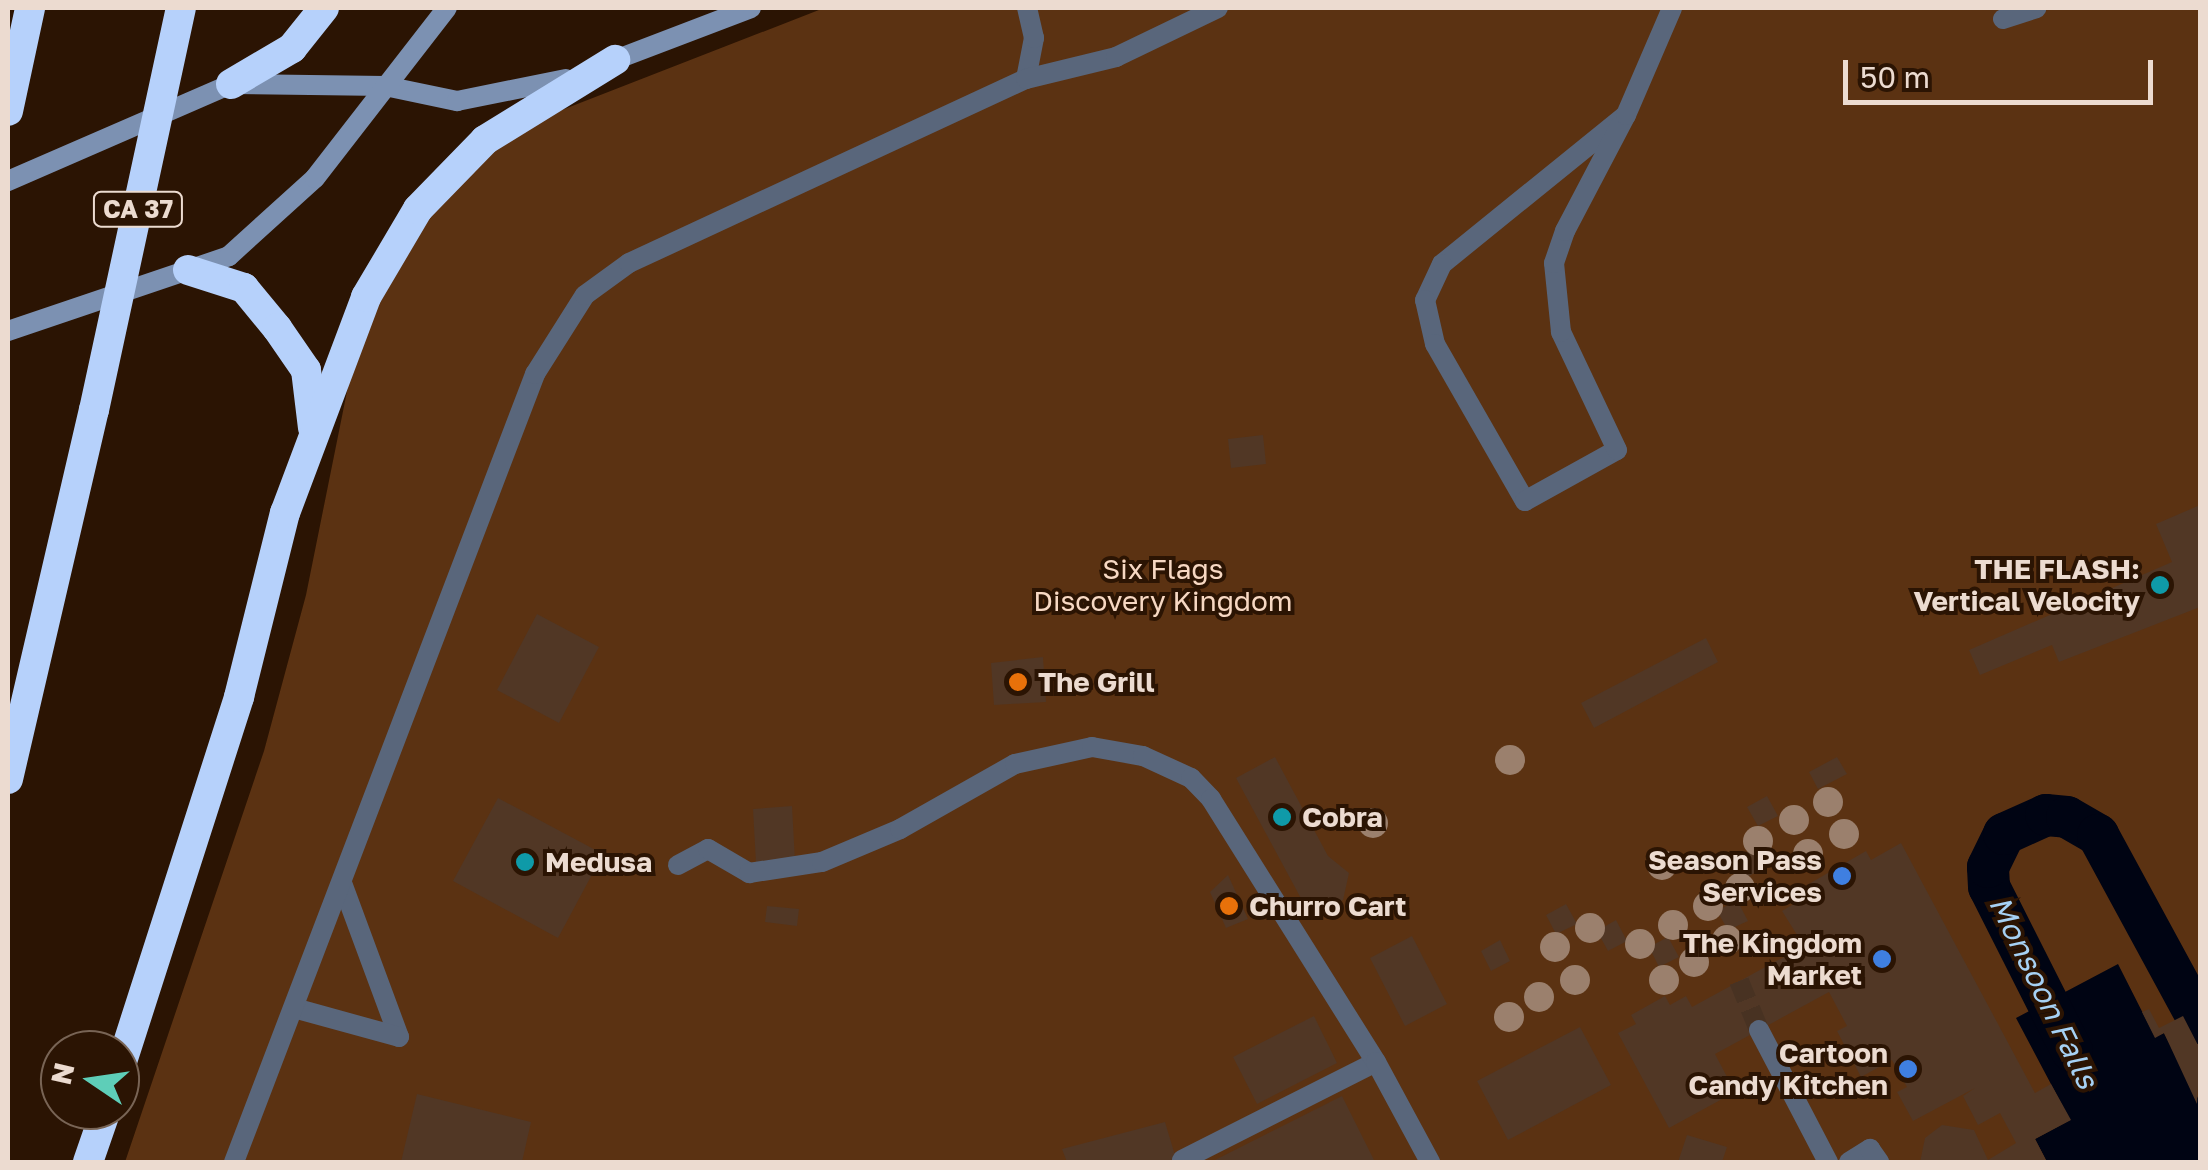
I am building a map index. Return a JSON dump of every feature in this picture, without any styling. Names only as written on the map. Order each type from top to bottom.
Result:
[{"type":"highway","points":[[8,111],[30,8]]},
{"type":"highway","name":"CA 37","points":[[8,779],[94,410],[181,8]]},
{"type":"highway","points":[[231,84],[292,48],[324,8]]},
{"type":"highway","points":[[132,1030],[217,772],[284,514],[366,297],[418,209],[485,140],[615,60]]},
{"type":"highway","points":[[188,270],[244,288],[277,328],[306,370],[314,431]]},
{"type":"highway","points":[[88,1162],[99,1130]]},
{"type":"main road","points":[[8,331],[230,256],[315,178],[447,8]]},
{"type":"main road","points":[[8,180],[231,84],[385,86],[458,101],[542,88],[751,8]]},
{"type":"street","points":[[1026,80],[1034,38],[1027,8]]},
{"type":"street","points":[[234,1162],[535,374],[585,295],[628,263],[1026,80],[1116,58],[1218,8]]},
{"type":"street","points":[[1626,115],[1442,264],[1425,300],[1437,348],[1525,501],[1617,450],[1573,364],[1553,300],[1554,263],[1626,115],[1672,8]]},
{"type":"street","points":[[2003,19],[2036,8]]},
{"type":"street","points":[[678,866],[708,848],[750,872],[822,862],[900,829],[1016,764],[1092,747],[1143,756],[1191,778],[1211,800],[1376,1062],[1430,1162]]},
{"type":"street","points":[[294,1008],[399,1037],[342,883]]},
{"type":"street","points":[[1759,1030],[1828,1162]]},
{"type":"street","points":[[1182,1160],[1376,1062]]},
{"type":"street","points":[[1849,1162],[1870,1149],[1879,1162]]},
{"type":"green space","name":"Six Flags Discovery Kingdom","points":[[824,8],[2200,8],[2200,1162],[125,1162],[136,1130],[140,1130],[140,1118],[264,751],[306,595],[366,297],[485,140]]},
{"type":"shaded area","points":[[2118,964],[2155,1037],[2164,1033],[2200,1102],[2200,1162],[2047,1162],[2035,1139],[2070,1120],[2016,1018]]},
{"type":"building","points":[[1263,435],[1266,464],[1231,468],[1228,439]]},
{"type":"building","name":"THE FLASH: Vertical Velocity","points":[[2200,505],[2200,607],[2059,662],[2052,645],[1980,675],[1969,650],[2172,562],[2156,524]]},
{"type":"building","points":[[537,614],[599,647],[559,723],[497,690]]},
{"type":"building","points":[[1706,638],[1718,662],[1594,728],[1581,703]]},
{"type":"building","name":"The Grill","points":[[1043,657],[1046,702],[994,705],[991,663]]},
{"type":"building","name":"Cobra","points":[[1275,757],[1328,856],[1349,873],[1343,900],[1311,917],[1236,778]]},
{"type":"building","points":[[1837,757],[1847,774],[1818,789],[1809,772]]},
{"type":"building","points":[[1767,796],[1778,816],[1758,826],[1747,807]]},
{"type":"building","points":[[498,798],[603,854],[558,938],[453,881]]},
{"type":"building","points":[[792,806],[795,861],[756,863],[753,809]]},
{"type":"building","points":[[1901,843],[2035,1093],[2051,1084],[2071,1120],[2035,1139],[2047,1162],[1920,1162],[1925,1138],[1942,1125],[1974,1130],[1988,1160],[2016,1143],[2000,1113],[1978,1125],[1963,1096],[1975,1088],[1913,1121],[1897,1092],[1907,1087],[1892,1060],[1861,1077],[1837,1031],[1847,1026],[1829,992],[1715,1054],[1735,1092],[1669,1128],[1618,1033],[1636,1024],[1631,1015],[1665,996],[1670,1005],[1686,996],[1692,1007],[1804,946],[1782,911],[1812,893],[1807,885],[1866,851],[1871,860]]},
{"type":"building","points":[[1753,849],[1763,868],[1744,879],[1734,859]]},
{"type":"building","name":"Churro Cart","points":[[1228,875],[1248,919],[1226,928],[1210,892]]},
{"type":"building","points":[[1737,900],[1748,921],[1728,930],[1717,911]]},
{"type":"building","points":[[1566,904],[1577,924],[1556,934],[1546,915]]},
{"type":"building","points":[[767,906],[799,909],[797,926],[765,922]]},
{"type":"building","points":[[1616,920],[1627,941],[1608,951],[1597,931]]},
{"type":"building","points":[[1412,936],[1447,1004],[1405,1026],[1370,958]]},
{"type":"building","points":[[1668,937],[1679,957],[1659,967],[1649,947]]},
{"type":"building","points":[[1500,940],[1510,961],[1491,971],[1481,951]]},
{"type":"building","points":[[2149,1009],[2159,1028],[2183,1016],[2200,1049],[2197,1104],[2164,1033],[2155,1038],[2142,1012]]},
{"type":"building","points":[[1314,1016],[1337,1063],[1257,1104],[1233,1057]]},
{"type":"building","points":[[1580,1027],[1611,1085],[1508,1140],[1477,1081]]},
{"type":"building","points":[[417,1094],[531,1122],[522,1162],[401,1162]]},
{"type":"building","points":[[1342,1096],[1375,1162],[1211,1162]]},
{"type":"building","points":[[1165,1122],[1177,1162],[1067,1162],[1062,1149]]},
{"type":"building","points":[[1687,1135],[1727,1147],[1722,1162],[1678,1162]]},
{"type":"waterway","name":"Monsoon Falls","points":[[2072,1051],[1989,887],[1988,867],[2004,834],[2046,815],[2067,817],[2098,835],[2200,1023]]},
{"type":"tunnel","points":[[1739,981],[1759,1030]]},
{"type":"place","name":"THE FLASH: Vertical Velocity","points":[[2160,585]]},
{"type":"place","name":"The Grill","points":[[1018,682]]},
{"type":"place","name":"Cobra","points":[[1282,817]]},
{"type":"place","name":"Medusa","points":[[525,862]]},
{"type":"place","name":"Season Pass Services","points":[[1842,876]]},
{"type":"place","name":"Churro Cart","points":[[1229,906]]},
{"type":"place","name":"The Kingdom Market","points":[[1882,959]]},
{"type":"place","name":"Cartoon Candy Kitchen","points":[[1908,1069]]}]
